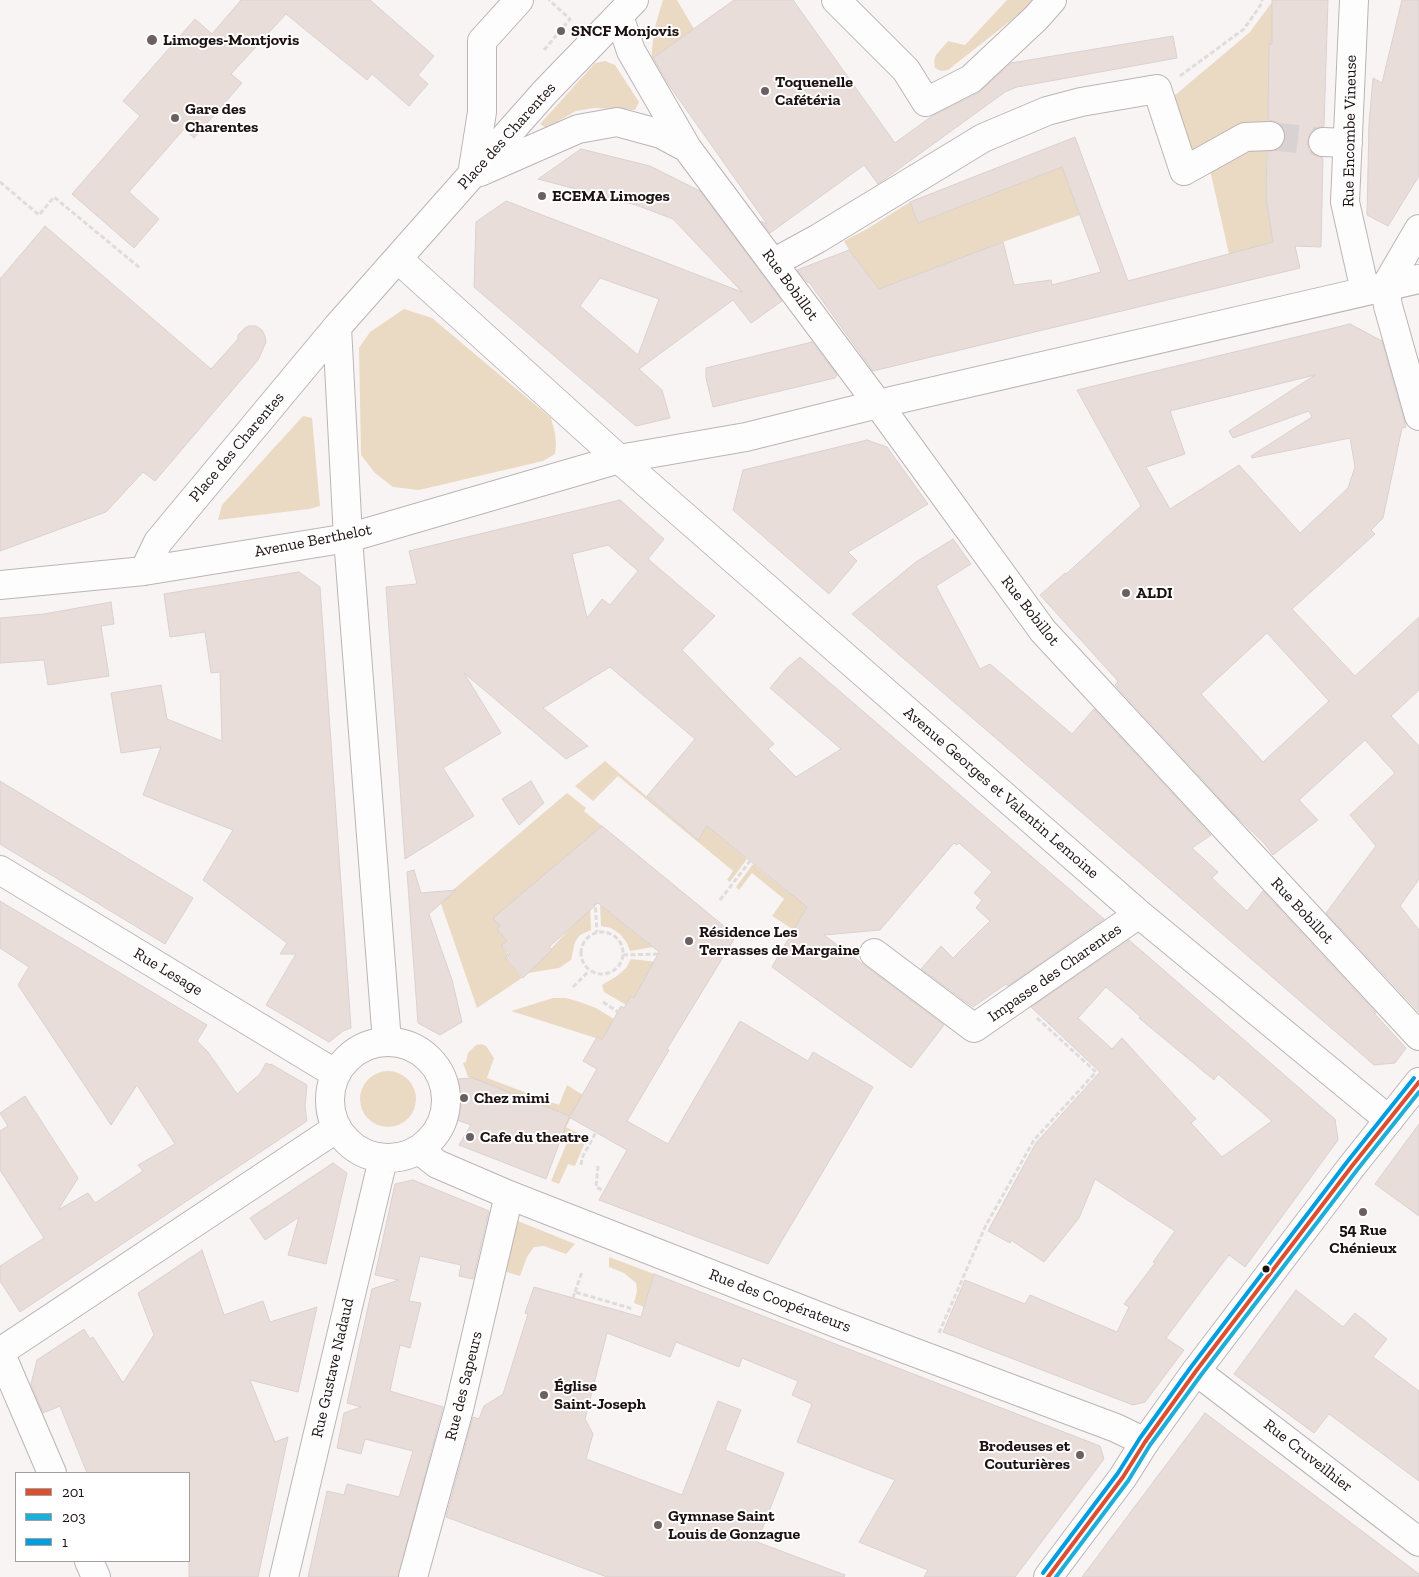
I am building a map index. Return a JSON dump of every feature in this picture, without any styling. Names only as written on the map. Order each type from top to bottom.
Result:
[{"type":"street","points":[[472,175],[482,112],[482,41],[519,0]]},
{"type":"street","points":[[836,0],[906,70],[926,102],[971,79],[1036,18],[1052,0]]},
{"type":"street","name":"Rue Encombe Vineuse","points":[[1354,0],[1336,143],[1345,202],[1375,289],[1388,306],[1419,416]]},
{"type":"street","name":"Place des Charentes","points":[[144,571],[158,542],[337,328],[546,92],[626,8]]},
{"type":"street","name":"Rue Bobillot","points":[[626,8],[631,51],[687,148],[878,404],[1043,631],[1419,1036]]},
{"type":"street","points":[[773,263],[817,239],[983,138],[1048,111],[1081,102],[1157,89],[1184,171],[1246,137],[1270,136]]},
{"type":"street","name":"Rue Bobillot","points":[[472,175],[578,129],[617,122],[661,134],[687,148]]},
{"type":"street","points":[[1375,289],[1419,229]]},
{"type":"street","points":[[398,259],[619,459]]},
{"type":"street","name":"Avenue Berthelot","points":[[0,585],[144,571],[348,538],[619,459],[746,437],[878,404],[1419,279]]},
{"type":"street","points":[[337,328],[348,538],[387,1042]]},
{"type":"street","name":"Avenue Georges et Valentin Lemoine","points":[[619,459],[1139,914],[1389,1120]]},
{"type":"street","name":"Rue Lesage","points":[[0,870],[336,1074]]},
{"type":"street","name":"Impasse des Charentes","points":[[874,953],[974,1028],[1139,914]]},
{"type":"street","points":[[387,1042],[406,1045],[422,1053],[436,1067],[444,1083],[447,1100],[444,1118],[436,1134],[419,1150],[397,1158],[383,1159],[368,1155],[355,1148],[343,1138],[332,1115],[330,1101],[331,1087],[336,1074],[345,1061],[357,1051],[371,1044],[387,1042]]},
{"type":"street","points":[[1048,1577],[1123,1477],[1145,1442],[1196,1371],[1419,1082]]},
{"type":"street","points":[[52,1472],[0,1352],[337,1128]]},
{"type":"street","name":"Rue des Coopérateurs","points":[[419,1150],[437,1164],[509,1195],[1116,1428],[1145,1442]]},
{"type":"street","name":"Rue Gustave Nadaud","points":[[284,1577],[383,1159]]},
{"type":"street","name":"Rue des Sapeurs","points":[[414,1577],[459,1409],[509,1195]]},
{"type":"street","name":"Rue Cruveilhier","points":[[1196,1371],[1419,1542]]},
{"type":"street","points":[[89,1562],[96,1577]]},
{"type":"path","points":[[549,0],[570,19]]},
{"type":"path","points":[[1157,89],[1178,77],[1244,29],[1262,3],[1262,0]]},
{"type":"path","points":[[0,182],[39,216],[54,197],[140,268]]},
{"type":"path","points":[[720,900],[750,861]]},
{"type":"path","points":[[594,900],[597,932]]},
{"type":"path","points":[[603,932],[616,937],[620,942],[623,955],[619,967],[614,971],[602,974],[589,971],[581,960],[581,945],[590,935],[603,932]]},
{"type":"path","points":[[623,955],[661,954]]},
{"type":"path","points":[[574,987],[589,971]]},
{"type":"path","points":[[930,1358],[942,1324],[985,1226],[1034,1140],[1096,1072],[1016,1000]]},
{"type":"path","points":[[603,1002],[618,1012]]},
{"type":"path","points":[[581,1165],[582,1158],[596,1132]]},
{"type":"path","points":[[598,1166],[596,1187],[604,1191]]},
{"type":"path","points":[[573,1298],[582,1272]]},
{"type":"path","points":[[575,1292],[633,1309]]},
{"type":"shaded area","points":[[663,0],[677,0],[694,29],[651,60],[654,30]]},
{"type":"shaded area","points":[[1007,0],[1037,0],[948,70],[941,71],[935,68],[934,61],[936,55],[948,41],[965,45]]},
{"type":"shaded area","points":[[1272,2],[1272,44],[1269,44],[1268,123],[1193,153],[1174,96],[1250,32]]},
{"type":"shaded area","points":[[605,61],[615,65],[639,102],[635,110],[594,108],[576,111],[546,128],[540,124],[595,63]]},
{"type":"shaded area","points":[[1267,146],[1266,198],[1273,242],[1229,254],[1210,170],[1248,149]]},
{"type":"shaded area","points":[[1062,167],[1080,215],[879,289],[844,241],[910,202],[918,223]]},
{"type":"shaded area","points":[[404,309],[432,318],[551,418],[555,433],[555,454],[543,461],[419,490],[393,487],[375,473],[361,455],[359,348],[370,332]]},
{"type":"shaded area","points":[[303,416],[312,418],[320,506],[218,520],[222,505]]},
{"type":"shaded area","points":[[605,761],[698,840],[729,787],[848,838],[794,930],[772,916],[784,899],[752,873],[739,890],[736,887],[753,864],[789,893],[822,853],[718,835],[747,859],[730,882],[727,880],[733,871],[618,776],[593,801],[575,786]]},
{"type":"shaded area","points":[[567,793],[586,808],[584,811],[602,826],[494,918],[500,926],[497,929],[507,941],[502,946],[509,955],[505,958],[522,978],[477,1008],[440,901]]},
{"type":"shaded area","points":[[590,904],[591,930],[580,935],[575,942],[571,960],[559,968],[528,973],[577,921]]},
{"type":"shaded area","points":[[600,905],[653,947],[630,951],[620,934],[611,928],[601,926]]},
{"type":"shaded area","points":[[631,959],[657,962],[648,977],[646,976],[634,998],[631,996],[626,1005],[604,992],[602,985],[626,968]]},
{"type":"shaded area","points":[[553,998],[566,998],[577,1001],[596,1008],[614,1019],[602,1040],[511,1011]]},
{"type":"shaded area","points":[[476,1045],[486,1046],[494,1058],[487,1078],[559,1105],[567,1085],[583,1095],[566,1127],[587,1138],[575,1166],[568,1164],[559,1184],[551,1181],[568,1140],[531,1126],[543,1105],[468,1077],[463,1063],[466,1062],[468,1053]]},
{"type":"shaded area","points":[[382,1071],[394,1071],[404,1075],[412,1083],[416,1099],[412,1115],[404,1123],[394,1127],[382,1127],[372,1123],[364,1115],[360,1105],[360,1093],[364,1083],[372,1075]]},
{"type":"shaded area","points":[[513,1219],[575,1244],[566,1254],[544,1246],[534,1247],[527,1257],[520,1276],[500,1270]]},
{"type":"shaded area","points":[[609,1257],[654,1274],[644,1307],[634,1303],[637,1291],[636,1283],[624,1273],[609,1267]]},
{"type":"building","name":"Gare des Charentes","points":[[241,0],[370,0],[434,56],[418,75],[428,84],[409,106],[372,74],[367,80],[286,14],[231,74],[242,83],[194,138],[184,129],[129,192],[159,219],[134,248],[72,194],[140,116],[123,101],[195,19],[212,34]]},
{"type":"building","name":"Toquenelle Cafétéria","points":[[734,0],[793,0],[895,143],[932,116],[978,93],[1011,63],[1173,36],[1177,58],[1017,87],[1005,92],[878,184],[864,165],[770,233],[761,221],[767,224],[669,85],[653,58]]},
{"type":"building","points":[[1272,0],[1328,0],[1324,126],[1316,128],[1310,133],[1307,142],[1309,150],[1314,155],[1323,158],[1321,247],[1295,246],[1300,268],[873,371],[809,282],[797,270],[849,250],[879,289],[1003,242],[1014,285],[1051,280],[1052,285],[1101,272],[1062,167],[918,223],[910,202],[1075,137],[1128,281],[1273,242],[1266,198],[1267,152],[1279,149],[1284,144],[1286,136],[1278,122],[1268,120],[1269,44],[1272,44]]},
{"type":"building","points":[[1402,0],[1419,0],[1419,176],[1388,226],[1367,215],[1369,123],[1373,78],[1382,83]]},
{"type":"building","points":[[581,149],[650,166],[700,191],[782,301],[751,323],[733,300],[639,369],[662,390],[670,418],[636,426],[474,287],[476,222],[506,201],[742,292],[673,219],[636,205],[538,179]],"holes":[[[600,278],[659,299],[638,355],[580,306]]]},
{"type":"building","points":[[45,226],[211,369],[238,339],[238,335],[249,326],[256,326],[262,330],[266,342],[258,360],[155,481],[143,472],[106,512],[0,551],[0,279]]},
{"type":"building","points":[[1350,324],[1382,341],[1406,427],[1402,428],[1383,518],[1371,530],[1375,534],[1292,609],[1355,676],[1419,617],[1419,690],[1391,716],[1419,746],[1419,879],[1400,906],[1419,930],[1419,1012],[1326,913],[1376,846],[1350,815],[1395,773],[1365,740],[1299,800],[1318,820],[1273,855],[1264,843],[1236,816],[1115,685],[1118,681],[1040,595],[1141,506],[1077,390]],"holes":[[[1315,375],[1229,431],[1233,438],[1309,411],[1312,417],[1251,456],[1252,458],[1350,438],[1355,467],[1348,488],[1300,533],[1239,465],[1170,509],[1146,467],[1185,454],[1170,411]],[[1267,633],[1329,701],[1263,762],[1201,694]]]},
{"type":"building","points":[[812,342],[837,375],[835,378],[713,407],[706,378],[706,368]]},
{"type":"building","points":[[867,440],[887,447],[928,504],[848,552],[857,561],[829,594],[733,510],[743,470]]},
{"type":"building","points":[[620,500],[664,539],[648,559],[715,616],[682,650],[774,744],[768,749],[796,777],[841,749],[770,688],[787,668],[800,657],[1104,919],[1008,986],[1006,984],[973,1007],[921,969],[941,946],[953,958],[990,921],[976,908],[982,900],[974,893],[992,872],[959,843],[957,845],[954,843],[880,930],[824,935],[944,1025],[911,1068],[772,967],[807,907],[707,826],[698,840],[647,796],[695,739],[610,667],[543,708],[588,746],[566,759],[464,673],[501,733],[443,768],[474,816],[405,859],[386,587],[417,584],[409,551]],"holes":[[[608,545],[638,571],[610,605],[602,599],[587,618],[572,554]]]},
{"type":"building","points":[[953,539],[971,564],[936,586],[980,669],[990,664],[1072,734],[1094,709],[1211,835],[1192,848],[1218,872],[1212,878],[1247,911],[1263,891],[1406,1048],[1395,1063],[1374,1065],[852,614],[916,562]]},
{"type":"building","points":[[299,572],[320,587],[351,1028],[343,1031],[329,1042],[266,1005],[296,954],[280,954],[287,943],[203,880],[233,830],[143,795],[161,747],[121,753],[111,693],[161,685],[167,719],[222,741],[220,672],[211,673],[205,632],[170,637],[164,594]]},
{"type":"building","points":[[111,602],[114,624],[101,626],[109,676],[48,685],[44,660],[0,663],[0,618],[44,614]]},
{"type":"building","points":[[0,781],[193,898],[165,944],[0,844]]},
{"type":"building","points":[[531,781],[544,803],[519,825],[502,799]]},
{"type":"building","points":[[602,826],[736,936],[667,1049],[669,1050],[627,1121],[668,1144],[740,1021],[808,1061],[813,1052],[873,1087],[768,1264],[599,1200],[627,1150],[569,1117],[546,1179],[459,1145],[471,1125],[457,1120],[459,1103],[457,1079],[473,1078],[570,1116],[597,1069],[583,1061],[597,1037],[602,1040],[621,1006],[624,1008],[631,996],[634,998],[659,952],[598,903],[549,947],[552,950],[523,978],[505,958],[510,954],[501,946],[507,941],[497,929],[500,926],[493,918]]},
{"type":"building","points":[[414,870],[421,893],[456,890],[429,914],[452,980],[462,1022],[440,1035],[418,1023],[407,872]]},
{"type":"building","points":[[0,901],[207,1025],[197,1041],[208,1052],[237,1094],[260,1074],[266,1063],[307,1085],[305,1107],[307,1121],[20,1312],[0,1281],[0,1266],[44,1238],[0,1170],[0,1131],[8,1126],[0,1113],[25,1096],[78,1178],[58,1210],[88,1193],[95,1203],[143,1171],[138,1165],[175,1144],[137,1085],[111,1125],[18,985],[29,967],[0,948]]},
{"type":"building","points":[[1129,940],[1335,1119],[1338,1140],[1245,1267],[1229,1255],[1166,1338],[1184,1350],[1145,1402],[1133,1405],[943,1332],[965,1280],[1025,1304],[1030,1295],[1117,1332],[1129,1307],[1124,1304],[1155,1263],[1153,1262],[1175,1231],[1095,1179],[1079,1218],[1044,1262],[1011,1240],[1010,1243],[988,1231],[1036,1143],[1100,1072],[1031,1007]],"holes":[[[1106,987],[1141,1017],[1139,1018],[1214,1080],[1218,1074],[1272,1121],[1222,1157],[1191,1123],[1196,1119],[1122,1038],[1112,1049],[1078,1018]]]},
{"type":"building","points":[[1419,1124],[1419,1216],[1375,1184]]},
{"type":"building","points":[[333,1163],[347,1173],[326,1264],[288,1255],[299,1217],[265,1240],[250,1218]]},
{"type":"building","points":[[413,1180],[489,1211],[473,1279],[459,1276],[461,1265],[420,1256],[409,1301],[421,1303],[410,1348],[400,1345],[390,1391],[443,1407],[398,1577],[308,1577],[327,1491],[344,1495],[347,1484],[399,1497],[413,1451],[365,1439],[361,1454],[337,1448],[344,1413],[361,1407],[347,1403],[372,1289],[399,1280],[375,1275],[395,1184]]},
{"type":"building","points":[[202,1250],[224,1315],[263,1301],[270,1322],[317,1307],[298,1392],[250,1380],[275,1442],[288,1437],[258,1577],[189,1577],[190,1472],[87,1472],[60,1406],[43,1413],[31,1384],[37,1360],[84,1329],[90,1339],[93,1337],[123,1383],[154,1335],[138,1293]]},
{"type":"building","points":[[654,1274],[1100,1446],[1104,1459],[1015,1577],[924,1577],[928,1570],[859,1542],[895,1480],[797,1442],[812,1404],[792,1395],[798,1381],[742,1358],[739,1367],[676,1342],[670,1357],[607,1333],[585,1419],[593,1434],[586,1459],[682,1495],[718,1401],[741,1410],[725,1450],[784,1473],[757,1542],[845,1575],[844,1577],[607,1577],[446,1517],[473,1417],[479,1419],[484,1406],[503,1394],[528,1314],[525,1313],[534,1287],[641,1317]]},
{"type":"building","points":[[1296,1290],[1343,1327],[1355,1313],[1387,1339],[1373,1357],[1419,1391],[1419,1481],[1329,1414],[1314,1433],[1234,1374]]},
{"type":"building","points":[[1205,1413],[1419,1574],[1419,1577],[1082,1577]]},
{"type":"tunnel","points":[[1270,136],[1323,142]]},
{"type":"transit line","name":"1","points":[[1043,1573],[1118,1473],[1140,1438],[1191,1367],[1347,1162],[1414,1078]]},
{"type":"transit line","name":"201","points":[[1048,1577],[1123,1477],[1145,1442],[1196,1371],[1352,1166],[1419,1082]]},
{"type":"transit line","name":"203","points":[[1056,1577],[1128,1481],[1150,1445],[1201,1375],[1357,1170],[1419,1092]]},
{"type":"place","name":"SNCF Monjovis","points":[[561,31]]},
{"type":"place","name":"Limoges-Montjovis","points":[[152,40]]},
{"type":"place","name":"Toquenelle Cafétéria","points":[[765,91]]},
{"type":"place","name":"Gare des Charentes","points":[[175,118]]},
{"type":"place","name":"ECEMA Limoges","points":[[542,196]]},
{"type":"place","name":"ALDI","points":[[1126,593]]},
{"type":"place","name":"Résidence Les Terrasses de Margaine","points":[[689,941]]},
{"type":"place","name":"Chez mimi","points":[[464,1098]]},
{"type":"place","name":"Cafe du theatre","points":[[470,1137]]},
{"type":"place","name":"54 Rue Chénieux","points":[[1363,1212]]},
{"type":"place","name":"Église Saint-Joseph","points":[[544,1395]]},
{"type":"place","name":"Brodeuses et Couturières","points":[[1080,1455]]},
{"type":"place","name":"Gymnase Saint Louis de Gonzague","points":[[658,1525]]}]
